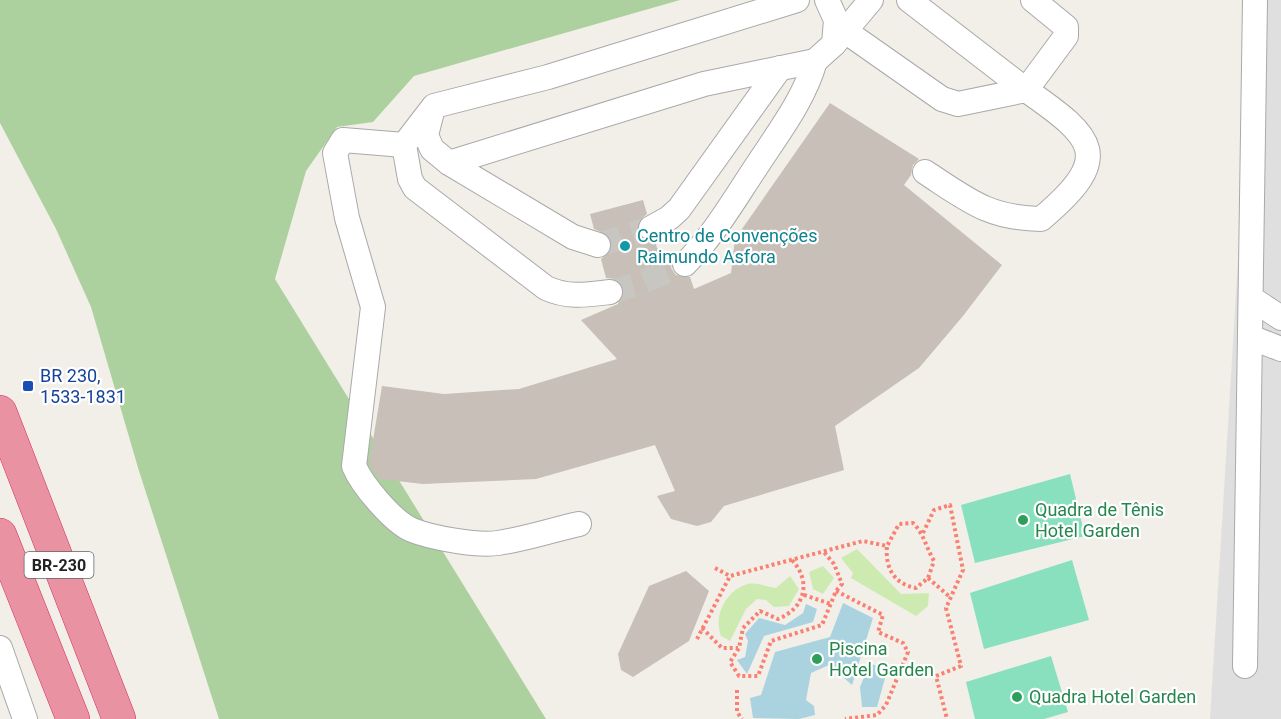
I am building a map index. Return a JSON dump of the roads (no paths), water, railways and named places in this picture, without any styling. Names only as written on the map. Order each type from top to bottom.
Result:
[{"type":"highway","name":"BR-230","points":[[0,412],[119,719]]},
{"type":"highway","name":"BR-230","points":[[0,535],[73,719]]},
{"type":"street","points":[[610,292],[574,297],[560,295],[546,288],[415,188],[410,179],[404,145],[434,106],[548,77],[798,0]]},
{"type":"street","points":[[827,0],[836,20],[840,37],[942,99],[958,104],[1026,90],[1066,36],[1066,27],[1061,20],[1033,0]]},
{"type":"street","points":[[449,163],[704,84],[814,61],[840,37],[871,0]]},
{"type":"street","points":[[909,0],[1063,116],[1082,135],[1089,152],[1085,171],[1064,200],[1041,219],[1012,218],[982,209],[925,172]]},
{"type":"street","points":[[1245,666],[1255,0]]},
{"type":"street","points":[[686,264],[706,244],[779,132],[809,80],[814,61]]},
{"type":"street","points":[[651,228],[669,218],[679,209],[780,68]]},
{"type":"street","points":[[434,106],[426,135],[432,149],[449,163],[573,237],[598,245]]},
{"type":"street","points":[[404,145],[343,140],[335,153],[347,218],[373,307],[354,466],[359,478],[400,523],[428,534],[482,543],[498,543],[579,524]]},
{"type":"street","points":[[1251,298],[1281,318]]},
{"type":"street","points":[[1250,337],[1281,350]]},
{"type":"street","points":[[0,650],[24,719]]},
{"type":"water","name":"Piscina Hotel Garden","points":[[843,603],[873,618],[852,685],[829,665],[811,673],[806,700],[814,706],[815,715],[799,719],[753,718],[750,698],[761,695],[775,652],[830,637]]},
{"type":"water","points":[[806,604],[817,609],[813,622],[764,636],[747,674],[737,660],[745,657],[748,641],[745,634],[759,618],[785,625],[803,613]]},
{"type":"water","points":[[870,663],[887,671],[877,707],[862,707],[860,687]]},
{"type":"tunnel","points":[[598,245],[651,228]]},
{"type":"tunnel","points":[[610,292],[635,285],[685,264]]},
{"type":"place","name":"Centro de Convenções Raimundo Asfora","points":[[625,246]]},
{"type":"place","name":"BR 230, 1533-1831","points":[[28,386]]},
{"type":"place","name":"Quadra de Tênis Hotel Garden","points":[[1023,520]]},
{"type":"place","name":"Piscina Hotel Garden","points":[[817,659]]},
{"type":"place","name":"Quadra Hotel Garden","points":[[1017,697]]}]
